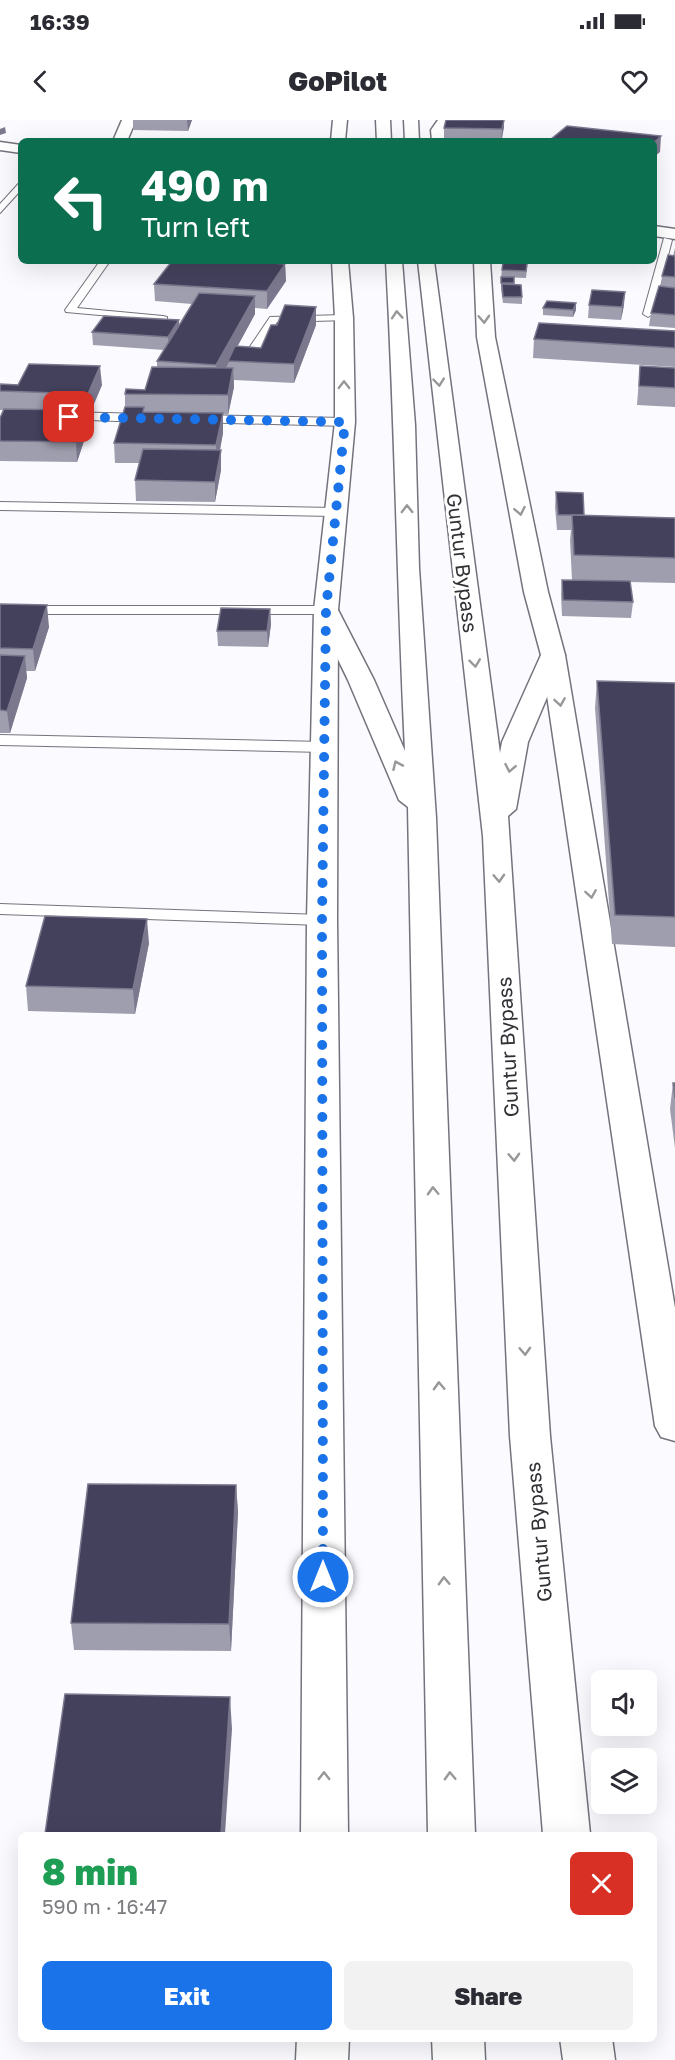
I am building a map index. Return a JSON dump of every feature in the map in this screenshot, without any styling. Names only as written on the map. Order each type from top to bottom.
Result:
[{"type":"main road","points":[[121,138],[129,120]]},
{"type":"main road","points":[[339,138],[340,120]]},
{"type":"main road","points":[[383,120],[384,138]]},
{"type":"main road","points":[[411,120],[412,138]]},
{"type":"main road","points":[[439,138],[438,130],[446,120]]},
{"type":"main road","points":[[0,138],[18,141]]},
{"type":"main road","points":[[0,146],[18,149]]},
{"type":"main road","points":[[324,1832],[322,920],[326,610],[334,512],[345,422],[344,318],[340,264]]},
{"type":"main road","points":[[394,264],[405,425],[408,568],[422,818],[452,1832]]},
{"type":"main road","name":"Guntur Bypass","points":[[426,264],[497,836],[530,1436],[567,1832]]},
{"type":"main road","points":[[482,264],[486,337],[536,592],[553,655],[675,1426]]},
{"type":"main road","points":[[326,610],[361,680],[422,818]]},
{"type":"main road","points":[[497,836],[515,742],[553,655]]},
{"type":"main road","points":[[322,2060],[323,2042]]},
{"type":"main road","points":[[458,2042],[459,2060]]},
{"type":"main road","points":[[587,2042],[589,2060]]},
{"type":"lane","points":[[0,210],[18,188]]},
{"type":"lane","points":[[648,315],[665,237]]},
{"type":"lane","points":[[103,264],[70,310],[163,319]]},
{"type":"lane","points":[[251,354],[274,319],[344,318]]},
{"type":"lane","points":[[48,416],[154,418]]},
{"type":"lane","points":[[178,419],[345,422]]},
{"type":"lane","points":[[0,506],[334,512]]},
{"type":"lane","points":[[0,610],[326,610]]},
{"type":"lane","points":[[0,740],[325,747]]},
{"type":"lane","points":[[0,909],[322,920]]},
{"type":"building","points":[[446,120],[504,120],[502,129],[444,128]]},
{"type":"building","points":[[567,126],[661,136],[657,140],[657,138],[552,138]]},
{"type":"building","points":[[668,255],[675,256],[675,277],[662,276]]},
{"type":"building","points":[[170,264],[285,264],[267,291],[154,284]]},
{"type":"building","points":[[503,264],[527,264],[526,271],[502,270]]},
{"type":"building","points":[[501,277],[514,277],[514,283],[501,283]]},
{"type":"building","points":[[502,284],[521,285],[522,297],[503,297]]},
{"type":"building","points":[[659,286],[675,288],[675,315],[651,313]]},
{"type":"building","points":[[592,290],[625,292],[622,307],[589,305]]},
{"type":"building","points":[[199,293],[255,296],[216,365],[157,361]]},
{"type":"building","points":[[547,301],[576,303],[573,310],[543,308]]},
{"type":"building","points":[[285,305],[316,307],[294,364],[228,361],[235,346],[261,348],[271,325],[277,325]]},
{"type":"building","points":[[104,316],[179,320],[168,337],[92,332]]},
{"type":"building","points":[[539,323],[675,331],[675,348],[534,339]]},
{"type":"building","points":[[29,364],[100,366],[88,394],[0,391],[0,384],[18,385]]},
{"type":"building","points":[[640,366],[675,368],[675,388],[639,386]]},
{"type":"building","points":[[152,367],[233,368],[228,395],[125,394],[126,389],[145,390]]},
{"type":"building","points":[[125,407],[144,407],[143,412],[223,413],[216,445],[114,443]]},
{"type":"building","points":[[4,409],[87,410],[76,442],[0,441],[0,418]]},
{"type":"building","points":[[143,449],[221,450],[215,482],[135,480]]},
{"type":"building","points":[[556,492],[583,493],[584,515],[558,515]]},
{"type":"building","points":[[572,515],[675,518],[675,558],[574,555]]},
{"type":"building","points":[[562,580],[630,581],[633,602],[563,600]]},
{"type":"building","points":[[0,604],[47,605],[33,649],[0,648]]},
{"type":"building","points":[[221,608],[270,609],[267,631],[217,631]]},
{"type":"building","points":[[0,655],[25,656],[7,711],[0,710]]},
{"type":"building","points":[[597,681],[675,683],[675,917],[615,915]]},
{"type":"building","points":[[45,916],[147,919],[133,989],[26,986]]},
{"type":"building","points":[[88,1484],[236,1485],[229,1624],[71,1623]]},
{"type":"building","points":[[65,1694],[230,1697],[221,1832],[45,1832]]},
{"type":"route","points":[[69,417],[345,422],[334,512],[326,610],[322,920],[323,1577]]}]
